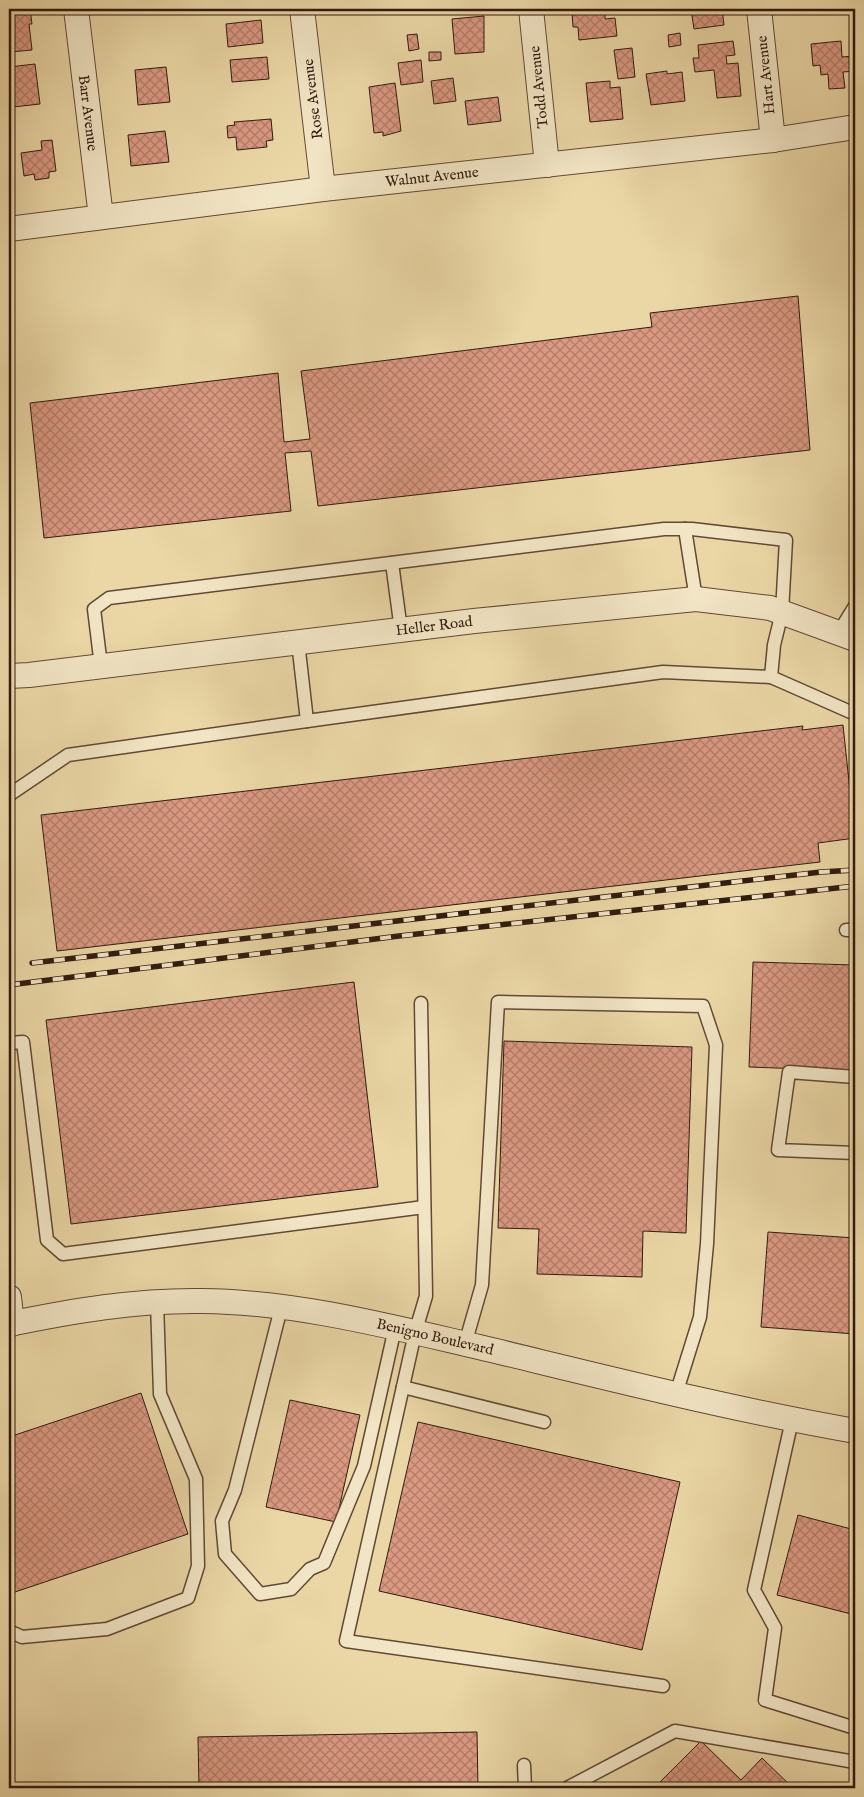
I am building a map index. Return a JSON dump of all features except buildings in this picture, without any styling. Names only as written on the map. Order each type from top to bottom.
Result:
[{"type":"street","name":"Barr Avenue","points":[[76,9],[101,217]]},
{"type":"street","name":"Rose Avenue","points":[[302,9],[323,189]]},
{"type":"street","name":"Todd Avenue","points":[[531,9],[547,165]]},
{"type":"street","name":"Hart Avenue","points":[[758,9],[773,140]]},
{"type":"street","name":"Walnut Avenue","points":[[9,228],[323,189],[773,140],[855,127]]},
{"type":"street","name":"Heller Road","points":[[9,676],[401,630],[696,599],[770,608],[847,635]]},
{"type":"street","points":[[9,1297],[10,1324]]},
{"type":"street","name":"Benigno Boulevard","points":[[10,1324],[125,1303],[203,1301],[281,1308],[405,1330],[676,1394],[792,1420],[855,1431]]},
{"type":"lane","points":[[101,666],[94,609],[109,598],[664,528],[786,540],[782,612],[774,645],[771,677]]},
{"type":"lane","points":[[684,529],[696,599]]},
{"type":"lane","points":[[392,563],[401,630]]},
{"type":"lane","points":[[847,635],[855,606]]},
{"type":"lane","points":[[298,642],[307,721]]},
{"type":"lane","points":[[9,794],[68,754],[663,672],[771,677],[855,714]]},
{"type":"lane","points":[[465,1344],[482,1285],[498,1002],[703,1006],[716,1045],[707,1244],[700,1317],[676,1394]]},
{"type":"lane","points":[[281,1308],[235,1490],[222,1521],[225,1554],[260,1594],[291,1588],[310,1569],[324,1563],[364,1466],[405,1330],[426,1296],[420,1003]]},
{"type":"lane","points":[[9,1043],[24,1042],[47,1240],[64,1254],[424,1207]]},
{"type":"lane","points":[[855,1077],[789,1072],[778,1150],[855,1153]]},
{"type":"lane","points":[[9,1631],[22,1637],[107,1629],[188,1598],[198,1566],[196,1479],[160,1394],[157,1302]]},
{"type":"lane","points":[[405,1330],[403,1387],[346,1641],[663,1686]]},
{"type":"lane","points":[[403,1387],[544,1422]]},
{"type":"lane","points":[[792,1420],[754,1590],[775,1628],[765,1700],[855,1728]]},
{"type":"lane","points":[[567,1788],[675,1731],[855,1762]]},
{"type":"lane","points":[[524,1765],[525,1788]]},
{"type":"railway","points":[[32,963],[821,872],[855,870]]},
{"type":"railway","points":[[9,985],[399,936],[855,886]]}]
